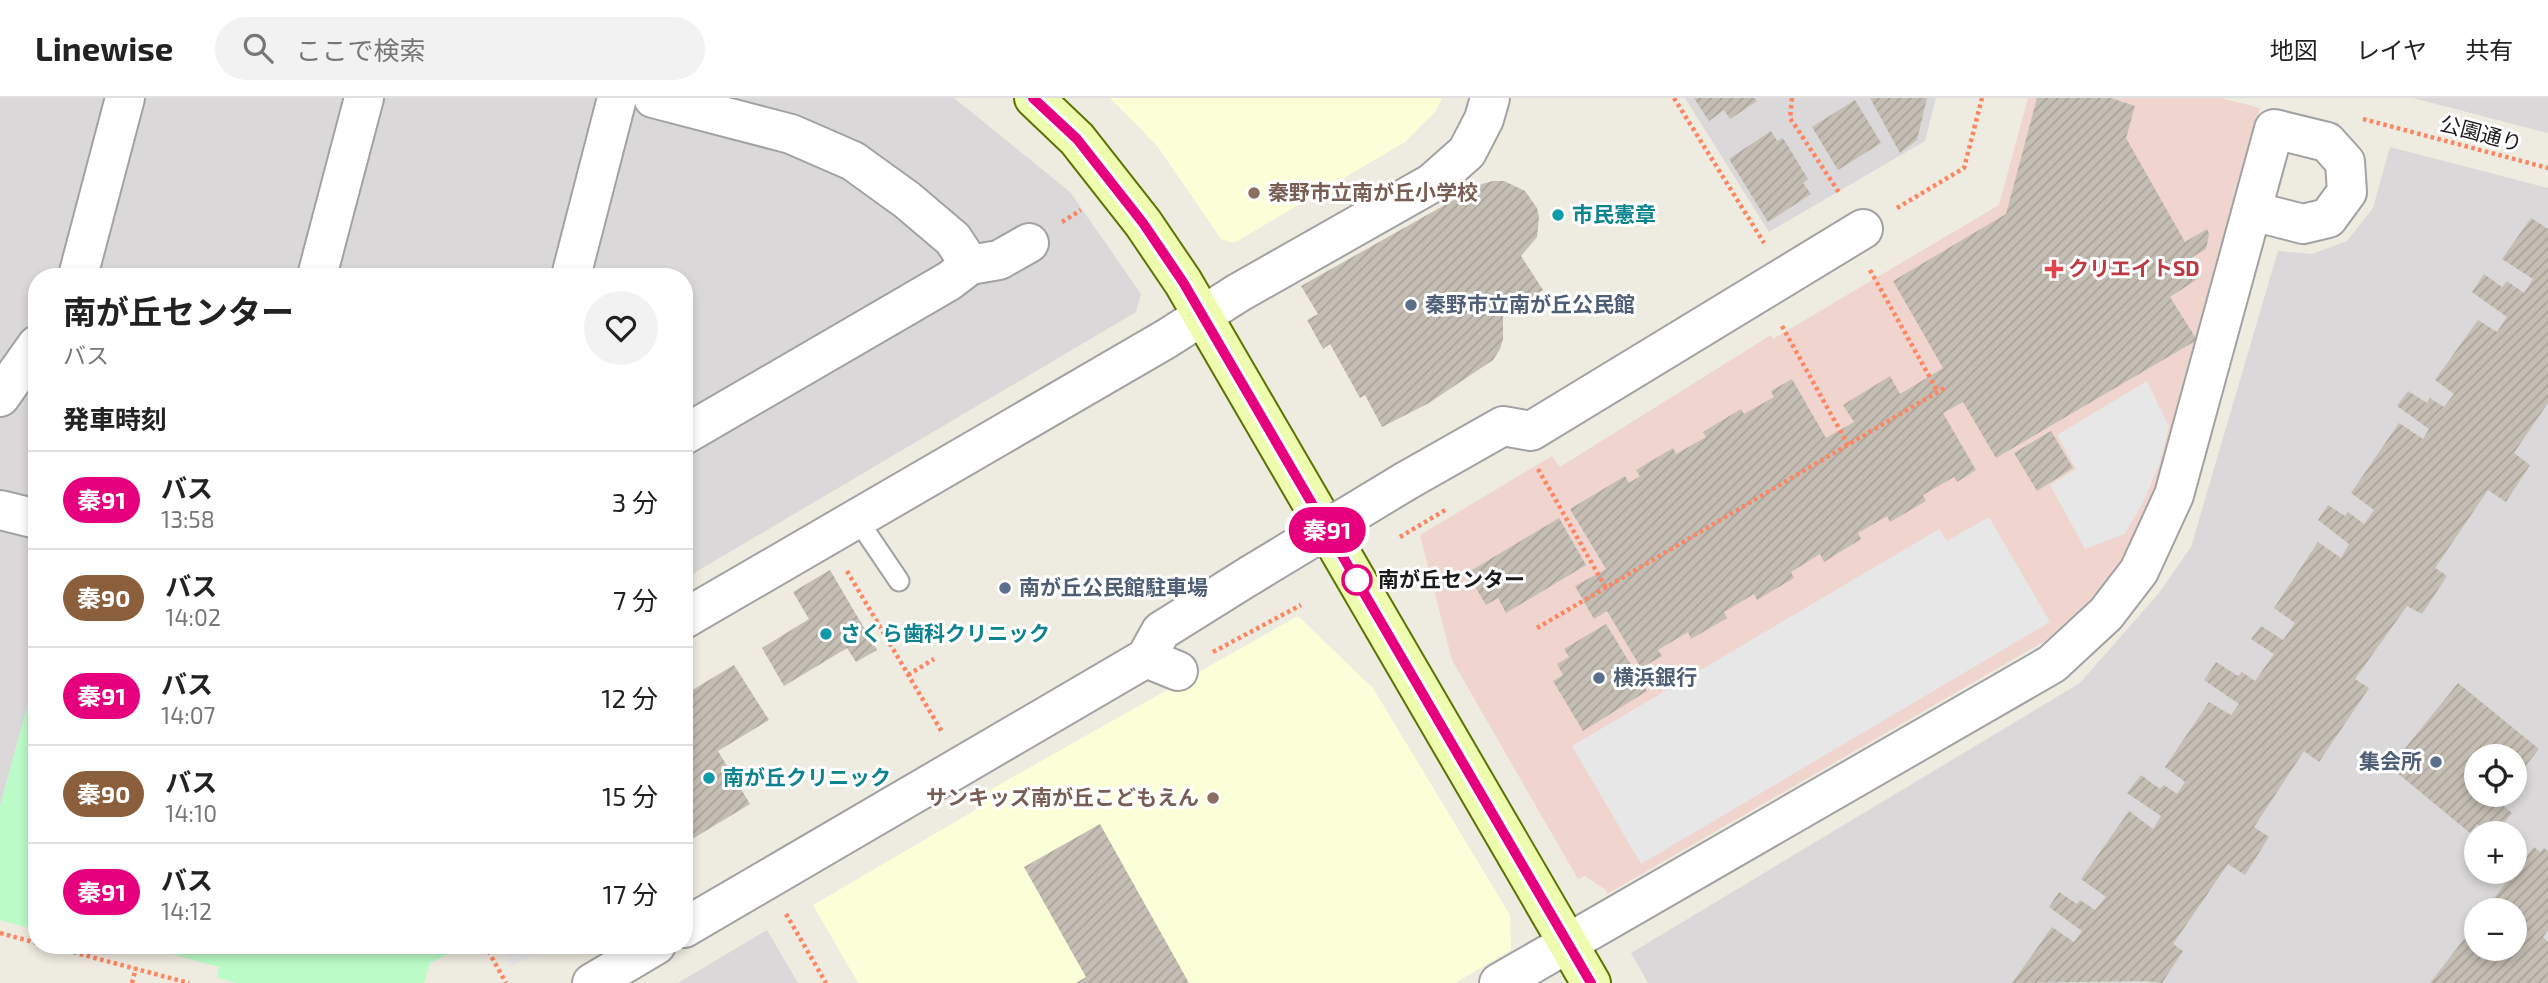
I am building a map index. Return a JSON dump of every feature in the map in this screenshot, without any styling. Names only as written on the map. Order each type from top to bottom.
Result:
[{"type":"street","points":[[80,268],[125,98]]},
{"type":"street","points":[[319,268],[364,98]]},
{"type":"street","points":[[573,268],[617,98]]},
{"type":"street","points":[[653,98],[791,134],[853,161],[907,200],[953,239],[970,265]]},
{"type":"street","points":[[1034,98],[1077,139],[1143,223],[1204,317],[1591,983]]},
{"type":"street","points":[[693,614],[1204,317],[1238,293],[1432,183],[1467,152],[1484,120],[1490,98]]},
{"type":"street","points":[[1500,983],[2052,664],[2106,614],[2139,571],[2174,495],[2252,211]]},
{"type":"street","points":[[693,923],[962,766],[1162,665],[1161,631],[1249,576],[1503,426],[1531,431],[1857,233]]},
{"type":"street","points":[[693,430],[949,281],[970,265],[999,260],[1029,243]]},
{"type":"street","points":[[0,397],[28,358]]},
{"type":"street","points":[[0,509],[28,517]]},
{"type":"street","points":[[595,982],[641,954]]},
{"type":"lane","points":[[857,519],[899,580]]},
{"type":"path","points":[[1674,98],[1774,284],[1848,445]]},
{"type":"path","points":[[1792,98],[1790,118],[1857,233],[1938,392]]},
{"type":"path","points":[[1857,233],[1964,168],[1982,98]]},
{"type":"path","name":"公園通り","points":[[2359,118],[2548,168]]},
{"type":"path","points":[[1537,628],[1946,387]]},
{"type":"path","points":[[1541,474],[1605,588]]},
{"type":"path","points":[[846,569],[962,766]]},
{"type":"path","points":[[1162,665],[1301,605]]},
{"type":"path","points":[[908,675],[934,659]]},
{"type":"path","points":[[766,880],[827,983]]},
{"type":"path","points":[[0,933],[28,941]]},
{"type":"path","points":[[81,954],[190,983]]},
{"type":"path","points":[[490,954],[506,983]]},
{"type":"path","points":[[132,983],[136,968]]},
{"type":"shaded area","points":[[0,98],[954,98],[1070,192],[1141,294],[1136,312],[693,574],[693,268],[28,268],[28,704],[0,806]]},
{"type":"shaded area","name":"秦野市立南が丘小学校","points":[[1110,98],[1442,98],[1435,112],[1405,142],[1234,243],[1221,239],[1158,147]]},
{"type":"shaded area","points":[[1685,98],[1936,98],[1925,141],[1769,232]]},
{"type":"shaded area","points":[[2028,98],[2221,98],[2260,108],[2153,511],[2114,578],[2045,641],[1607,894],[1606,890],[1585,876],[1578,879],[1452,660],[1420,535],[1552,456],[1560,467],[1771,335],[1773,339],[1999,205]]},
{"type":"shaded area","points":[[2413,98],[2548,98],[2548,133]]},
{"type":"shaded area","points":[[2390,147],[2548,188],[2548,983],[1648,983],[1631,953],[2080,683],[2159,593],[2191,547],[2278,251],[2312,254],[2347,241],[2373,208]]},
{"type":"shaded area","points":[[2147,381],[2169,427],[2159,465],[2125,534],[2085,549],[2050,485],[2076,469],[2057,435]]},
{"type":"shaded area","points":[[1989,517],[2050,622],[1641,864],[1572,746],[1939,529],[1947,541]]},
{"type":"shaded area","name":"サンキッズ南が丘こどもえん","points":[[1298,616],[1373,688],[1510,915],[1511,950],[1455,983],[858,983],[813,905],[984,805],[988,791]]},
{"type":"shaded area","points":[[767,930],[798,983],[678,983]]},
{"type":"shaded area","points":[[503,954],[533,954],[511,967]]},
{"type":"green space","points":[[28,704],[28,928],[0,920],[0,806]]},
{"type":"green space","points":[[171,954],[448,954],[430,963],[424,983],[237,983],[217,978],[219,967]]},
{"type":"building","points":[[1694,98],[1755,98],[1757,101],[1730,119],[1724,110],[1709,121]]},
{"type":"building","points":[[1870,98],[1927,98],[1917,140],[1900,153]]},
{"type":"building","points":[[2037,98],[2111,98],[2135,106],[2126,138],[2185,242],[2207,229],[2209,234],[2206,249],[2189,259],[2199,278],[2170,297],[2197,340],[1996,458],[1963,402],[1943,413],[1976,470],[1957,482],[1954,477],[1923,495],[1926,501],[1890,522],[1887,516],[1858,533],[1861,539],[1824,562],[1820,554],[1791,572],[1794,578],[1757,600],[1754,594],[1724,612],[1727,618],[1691,639],[1688,632],[1658,650],[1662,656],[1641,668],[1607,611],[1594,619],[1575,586],[1606,569],[1570,509],[1625,476],[1629,483],[1640,476],[1636,470],[1673,448],[1676,454],[1706,437],[1703,432],[1741,409],[1744,414],[1774,397],[1771,391],[1792,379],[1826,438],[1854,422],[1843,405],[1890,376],[1900,394],[1943,368],[1893,281],[2006,214]]},
{"type":"building","points":[[1855,100],[1881,143],[1838,170],[1812,127]]},
{"type":"building","points":[[1771,131],[1777,141],[1783,138],[1808,179],[1803,183],[1811,194],[1768,222],[1729,159]]},
{"type":"building","name":"秦野市立南が丘公民館","points":[[1504,181],[1525,191],[1537,208],[1537,237],[1521,256],[1543,290],[1528,300],[1525,298],[1498,309],[1503,315],[1503,339],[1493,360],[1429,403],[1382,427],[1365,395],[1360,398],[1330,344],[1323,349],[1307,320],[1318,314],[1301,286],[1482,184]]},
{"type":"building","points":[[2531,218],[2548,229],[2548,403],[2514,453],[2530,465],[2506,502],[2488,490],[2435,568],[2447,576],[2422,614],[2407,606],[2355,679],[2369,688],[2319,762],[2304,751],[2254,827],[2269,837],[2245,875],[2228,864],[2173,944],[2183,951],[2162,983],[2012,983],[2052,927],[2074,942],[2082,931],[2049,907],[2059,892],[2077,904],[2080,900],[2095,910],[2106,897],[2081,879],[2129,811],[2153,829],[2161,816],[2127,793],[2141,775],[2160,789],[2164,785],[2177,794],[2185,782],[2165,767],[2209,702],[2231,715],[2239,704],[2204,680],[2216,662],[2238,676],[2242,672],[2255,681],[2274,654],[2251,639],[2261,626],[2283,640],[2295,623],[2274,608],[2318,542],[2341,558],[2349,544],[2318,520],[2328,505],[2345,516],[2348,512],[2364,524],[2374,510],[2351,493],[2399,423],[2423,439],[2429,429],[2397,406],[2408,391],[2427,403],[2430,398],[2444,407],[2454,394],[2435,380],[2478,320],[2497,332],[2507,317],[2472,292],[2484,274],[2502,287],[2507,281],[2524,293],[2533,279],[2502,259]]},
{"type":"building","points":[[2051,431],[2073,468],[2037,491],[2014,453]]},
{"type":"building","points":[[1559,518],[1586,565],[1506,613],[1498,598],[1486,605],[1467,573]]},
{"type":"building","name":"さくら歯科クリニック","points":[[830,570],[877,650],[856,662],[847,648],[784,686],[762,648],[809,619],[793,592]]},
{"type":"building","name":"横浜銀行","points":[[1606,624],[1647,691],[1583,731],[1553,681],[1563,675],[1557,664],[1569,657],[1564,649]]},
{"type":"building","name":"南が丘クリニック","points":[[734,665],[769,720],[718,751],[750,804],[693,839],[693,690]]},
{"type":"building","name":"集会所","points":[[2458,683],[2539,749],[2527,764],[2527,744],[2464,744],[2464,807],[2504,807],[2512,813],[2506,821],[2464,821],[2464,828],[2390,767]]},
{"type":"building","points":[[1100,824],[1189,983],[1076,983],[1086,977],[1024,867]]},
{"type":"building","points":[[2534,847],[2540,852],[2544,848],[2548,851],[2548,930],[2543,937],[2548,942],[2548,983],[2430,983],[2464,939],[2464,961],[2527,961],[2527,898],[2494,898],[2505,884],[2527,884],[2527,856]]},
{"type":"bus line","name":"秦91","points":[[1033,98],[1077,139],[1143,223],[1183,282],[1591,983]]},
{"type":"place","name":"秦野市立南が丘小学校","points":[[1254,193]]},
{"type":"place","name":"市民憲章","points":[[1558,215]]},
{"type":"place","name":"クリエイトSD","points":[[2054,269]]},
{"type":"place","name":"秦野市立南が丘公民館","points":[[1411,305]]},
{"type":"place","name":"南が丘センター","points":[[1357,580]]},
{"type":"place","name":"南が丘公民館駐車場","points":[[1005,588]]},
{"type":"place","name":"さくら歯科クリニック","points":[[826,634]]},
{"type":"place","name":"横浜銀行","points":[[1599,678]]},
{"type":"place","name":"集会所","points":[[2436,762]]},
{"type":"place","name":"南が丘クリニック","points":[[709,778]]},
{"type":"place","name":"サンキッズ南が丘こどもえん","points":[[1213,798]]}]
